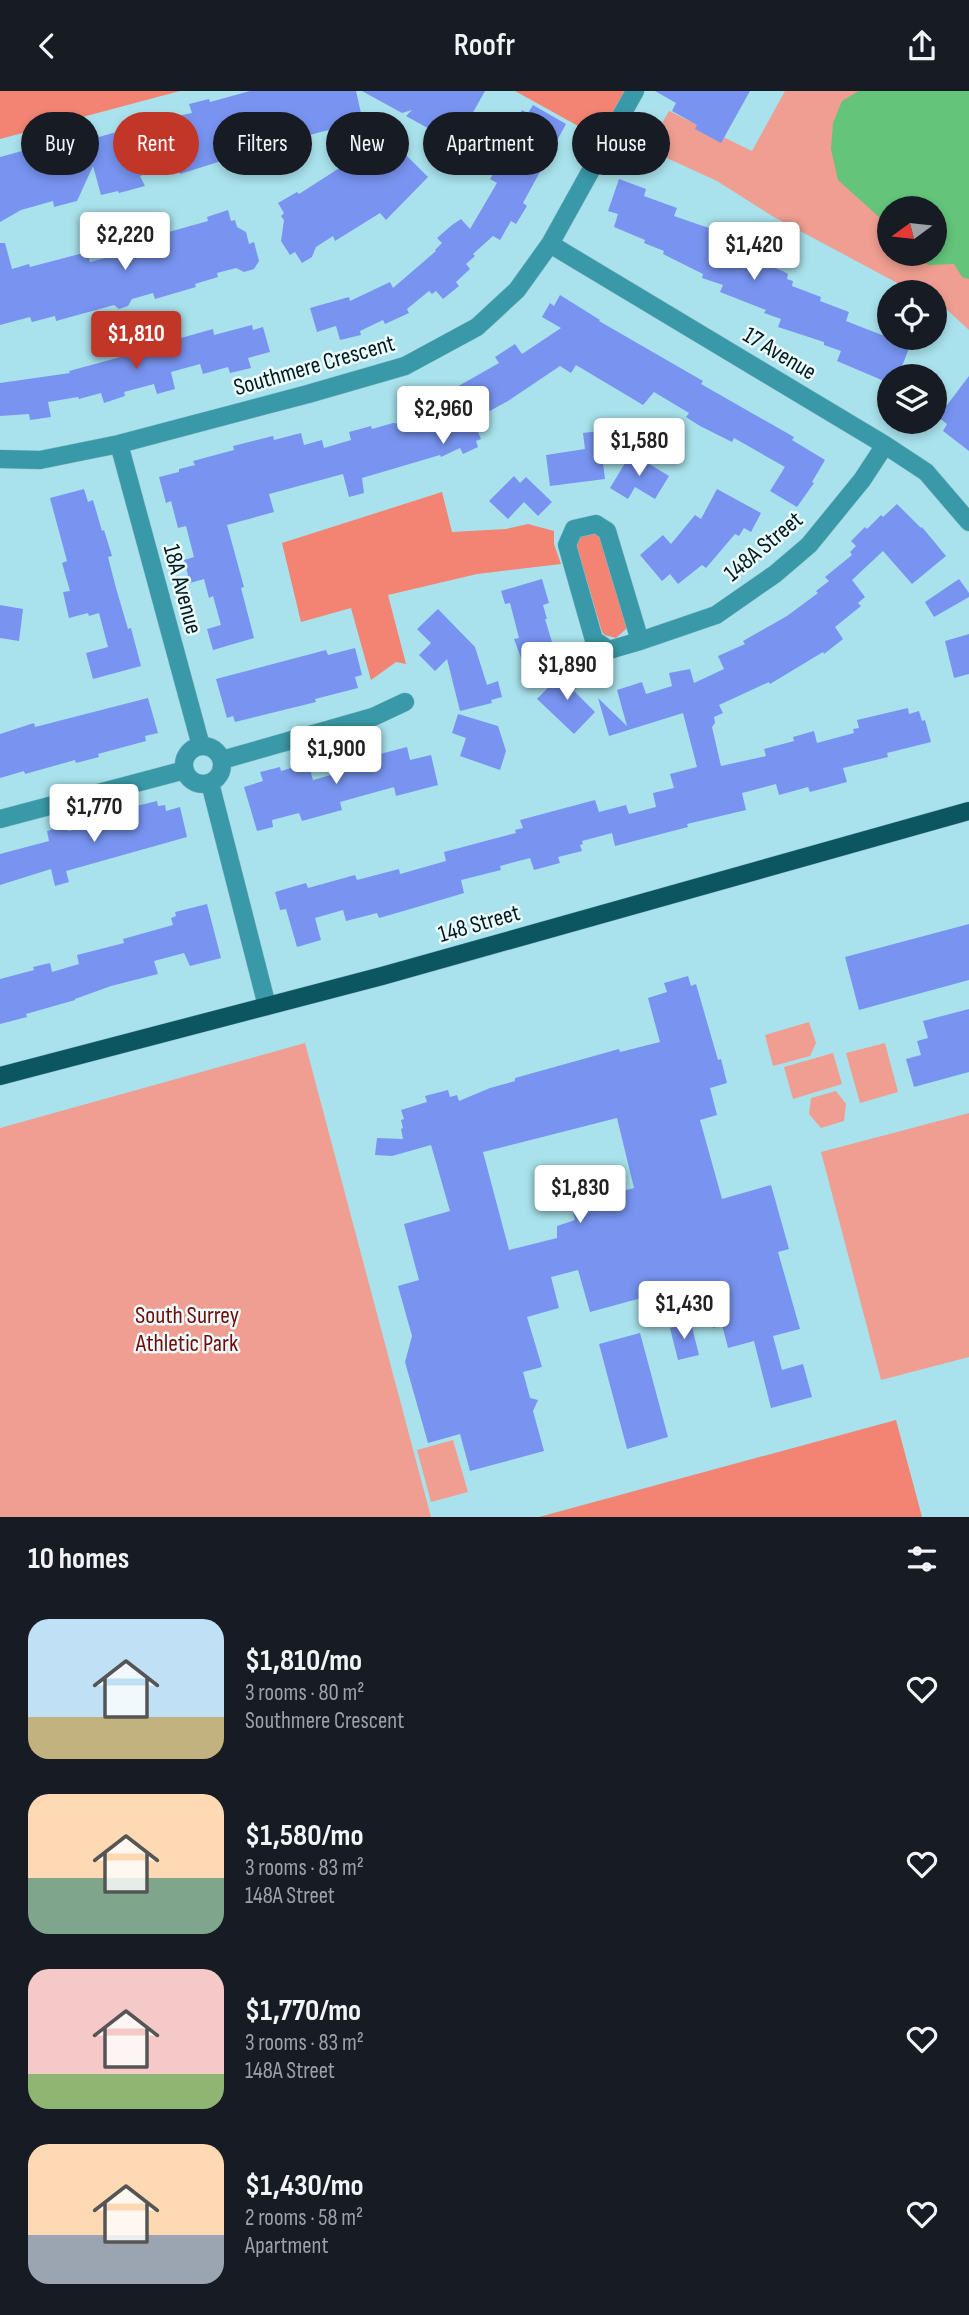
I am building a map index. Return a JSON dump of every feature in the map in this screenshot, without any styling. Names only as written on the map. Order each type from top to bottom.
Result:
[{"type":"main road","name":"148 Street","points":[[0,1076],[382,976],[969,811]]},
{"type":"street","name":"Southmere Crescent","points":[[0,459],[40,460],[119,444],[405,366],[477,327],[517,290],[550,244],[635,91]]},
{"type":"street","name":"17 Avenue","points":[[550,244],[926,472],[969,521]]},
{"type":"street","name":"18A Avenue","points":[[119,444],[201,746]]},
{"type":"street","name":"148A Street","points":[[640,641],[607,530],[596,524],[575,529],[568,545],[594,640],[609,650],[640,641],[716,615],[775,574],[809,545],[862,479],[885,445]]},
{"type":"street","points":[[222,760],[373,717],[405,702]]},
{"type":"street","points":[[201,746],[216,750],[222,760],[221,773],[210,783],[194,782],[185,770],[186,757],[201,746]]},
{"type":"street","points":[[0,819],[185,770]]},
{"type":"street","points":[[210,783],[267,1006]]},
{"type":"green space","points":[[785,91],[969,91],[969,330],[947,310],[947,280],[892,280],[774,217],[717,181],[670,160],[669,111],[752,151]]},
{"type":"green space","points":[[809,1022],[816,1043],[810,1056],[773,1066],[765,1035]]},
{"type":"green space","name":"South Surrey Athletic Park","points":[[305,1043],[431,1517],[0,1517],[0,1128]]},
{"type":"green space","points":[[885,1043],[898,1092],[860,1103],[846,1053]]},
{"type":"green space","points":[[833,1053],[842,1084],[793,1099],[784,1067]]},
{"type":"green space","points":[[836,1091],[846,1104],[844,1121],[821,1128],[809,1114],[811,1098]]},
{"type":"green space","points":[[969,1113],[969,1357],[881,1380],[821,1152]]},
{"type":"green space","points":[[453,1440],[468,1492],[431,1502],[417,1450]]},
{"type":"shaded area","points":[[0,91],[180,91],[99,113],[21,112],[21,133],[0,139]]},
{"type":"shaded area","points":[[515,91],[627,91],[619,112],[572,112],[572,123],[558,115],[558,112],[553,112]]},
{"type":"shaded area","points":[[859,91],[969,91],[969,279],[962,277],[954,264],[947,264],[947,196],[877,196],[877,215],[838,180],[831,149],[833,123],[842,101]]},
{"type":"shaded area","points":[[442,492],[452,532],[506,529],[528,524],[554,531],[554,544],[561,564],[477,574],[388,595],[406,664],[396,662],[371,680],[351,608],[301,622],[282,543]]},
{"type":"shaded area","points":[[599,531],[627,628],[616,638],[602,632],[576,544],[577,537]]},
{"type":"shaded area","points":[[896,1420],[922,1517],[539,1517]]},
{"type":"building","points":[[250,91],[356,91],[361,112],[326,112],[326,131],[312,134],[312,112],[213,112],[213,164],[199,168],[199,112],[192,112],[189,104],[209,99],[210,102]]},
{"type":"building","points":[[362,91],[485,91],[473,112],[423,112],[423,125],[409,118],[412,110],[400,112]]},
{"type":"building","points":[[655,91],[750,91],[721,143],[695,129],[697,125],[672,111],[676,103]]},
{"type":"building","points":[[533,105],[545,112],[529,112]]},
{"type":"building","points":[[558,119],[566,124],[558,139]]},
{"type":"building","points":[[113,133],[113,175],[143,175],[140,176],[145,186],[101,195],[95,175],[99,175],[99,137]]},
{"type":"building","points":[[21,151],[21,175],[89,175],[77,201],[54,207],[53,201],[21,210],[0,222],[0,157]]},
{"type":"building","points":[[409,158],[423,175],[428,177],[386,220],[380,213],[335,241],[333,236],[316,247],[312,257],[302,263],[295,252],[290,255],[281,241],[284,220],[281,216],[284,213],[278,203],[297,192],[299,194],[329,175],[409,175]]},
{"type":"building","points":[[492,175],[538,175],[523,203],[527,206],[516,224],[511,221],[500,240],[493,236],[473,254],[475,256],[466,264],[470,269],[456,282],[459,286],[443,299],[436,291],[432,294],[429,291],[407,309],[409,313],[385,324],[383,320],[360,331],[361,335],[340,340],[336,326],[317,332],[310,308],[349,297],[350,301],[390,282],[393,288],[436,251],[442,243],[437,238],[452,225],[461,219],[470,229],[497,183],[490,179]]},
{"type":"building","points":[[619,179],[646,189],[644,196],[677,208],[674,216],[732,236],[731,240],[735,242],[732,252],[783,271],[788,274],[787,279],[793,281],[792,286],[849,312],[846,321],[877,333],[877,350],[908,350],[903,364],[877,364],[877,378],[837,361],[841,351],[824,345],[824,342],[778,327],[781,319],[764,313],[766,310],[720,292],[723,285],[702,278],[703,274],[663,254],[664,251],[614,227],[618,214],[608,211]]},
{"type":"building","points":[[228,210],[231,221],[235,220],[237,227],[246,232],[249,244],[254,242],[259,261],[254,269],[244,272],[236,268],[217,273],[218,277],[195,284],[196,287],[155,299],[153,293],[132,299],[128,306],[119,309],[114,305],[56,321],[55,316],[32,322],[30,317],[0,325],[0,243],[5,243],[12,269],[87,252],[90,262],[117,255],[115,247],[208,221],[207,217]]},
{"type":"building","points":[[560,295],[599,321],[703,381],[701,384],[794,437],[792,440],[825,460],[812,482],[814,483],[797,507],[770,491],[785,467],[734,438],[732,442],[700,426],[686,417],[689,413],[654,392],[643,405],[576,365],[571,373],[560,366],[508,401],[473,420],[481,439],[476,441],[478,447],[463,454],[460,448],[441,457],[440,455],[362,478],[364,493],[349,497],[343,474],[269,494],[274,512],[227,525],[244,587],[241,588],[254,638],[213,650],[207,629],[221,625],[213,596],[209,598],[204,579],[190,583],[184,560],[194,557],[186,526],[178,528],[171,501],[166,503],[159,477],[195,465],[193,461],[234,450],[233,446],[273,436],[274,440],[301,433],[304,445],[322,440],[324,448],[351,440],[349,432],[371,426],[372,429],[393,423],[427,427],[415,401],[436,391],[439,397],[499,363],[495,357],[515,344],[522,354],[561,328],[542,317],[550,303],[554,306]]},
{"type":"building","points":[[252,325],[253,330],[263,327],[270,352],[248,358],[251,368],[230,373],[228,367],[203,374],[200,364],[171,372],[175,389],[157,394],[154,384],[124,392],[125,396],[104,403],[101,393],[79,399],[48,402],[51,417],[30,420],[29,414],[0,416],[0,383],[70,373],[69,371],[143,351],[140,340],[154,337],[156,345],[213,329],[214,335]]},
{"type":"building","points":[[969,376],[969,451],[947,434],[947,405]]},
{"type":"building","points":[[599,431],[605,479],[550,486],[546,455],[585,449],[583,433]]},
{"type":"building","points":[[631,453],[669,476],[655,499],[635,487],[628,499],[610,488]]},
{"type":"building","points":[[514,476],[520,483],[526,477],[552,502],[538,516],[524,502],[508,519],[489,501]]},
{"type":"building","points":[[84,489],[88,502],[93,500],[102,531],[104,530],[112,556],[108,557],[116,588],[141,666],[93,679],[86,653],[108,647],[99,613],[69,618],[63,592],[70,591],[62,563],[67,561],[50,498]]},
{"type":"building","points":[[717,489],[761,513],[751,532],[744,528],[739,536],[735,534],[706,568],[702,565],[678,584],[670,574],[662,581],[640,555],[663,535],[671,544],[695,515],[701,519]]},
{"type":"building","points":[[897,504],[922,527],[946,556],[912,584],[883,551],[852,580],[865,597],[858,603],[861,606],[835,627],[843,639],[824,654],[823,652],[770,684],[769,682],[719,705],[723,713],[714,717],[715,723],[712,727],[721,766],[766,756],[764,749],[794,741],[793,737],[814,731],[817,743],[854,733],[853,729],[859,728],[857,720],[908,708],[909,714],[919,711],[922,721],[925,720],[931,742],[887,753],[888,757],[843,768],[847,782],[810,792],[808,787],[779,795],[776,784],[742,793],[746,810],[687,824],[688,827],[615,846],[612,833],[582,841],[582,851],[558,857],[560,863],[534,870],[530,858],[500,866],[501,870],[461,880],[464,893],[379,918],[377,913],[346,921],[343,910],[315,918],[321,940],[297,947],[286,909],[280,910],[275,892],[306,883],[308,888],[355,875],[357,880],[399,869],[400,874],[446,861],[444,852],[516,833],[515,830],[523,828],[520,820],[595,800],[599,812],[626,805],[629,814],[656,807],[653,793],[674,788],[670,774],[697,767],[683,713],[609,736],[598,698],[627,726],[617,690],[642,682],[646,694],[672,686],[669,673],[690,669],[694,683],[724,669],[718,656],[745,644],[743,641],[787,616],[818,593],[816,591],[829,581],[825,577],[852,555],[850,552],[856,546],[851,541],[865,527],[867,529]]},
{"type":"building","points":[[542,579],[549,603],[543,605],[545,619],[559,665],[527,674],[514,639],[519,638],[510,603],[505,604],[501,591]]},
{"type":"building","points":[[959,579],[969,597],[934,617],[925,602]]},
{"type":"building","points":[[0,605],[23,609],[19,641],[0,638]]},
{"type":"building","points":[[438,609],[475,647],[487,685],[498,681],[502,697],[491,700],[492,703],[460,711],[447,659],[435,671],[419,655],[431,643],[417,629]]},
{"type":"building","points":[[969,634],[969,674],[954,678],[945,641]]},
{"type":"building","points":[[355,648],[362,675],[355,677],[358,688],[315,699],[316,702],[235,722],[233,716],[227,718],[216,679],[326,650],[328,655]]},
{"type":"building","points":[[567,668],[582,682],[574,691],[595,712],[574,734],[537,699]]},
{"type":"building","points":[[148,698],[158,733],[145,736],[146,741],[76,763],[75,760],[0,778],[0,734],[34,723],[35,727]]},
{"type":"building","points":[[458,714],[498,726],[506,751],[500,770],[460,756],[466,738],[452,733]]},
{"type":"building","points":[[378,745],[380,754],[407,747],[410,760],[431,755],[438,785],[396,796],[394,787],[340,802],[342,810],[302,821],[299,813],[272,820],[273,827],[257,831],[244,787],[263,781],[260,772],[280,767],[281,771],[308,763],[313,780],[360,767],[355,751]]},
{"type":"building","points":[[157,801],[158,806],[165,805],[166,811],[180,807],[187,837],[66,871],[69,882],[55,886],[51,869],[0,885],[0,854],[49,841],[47,831],[66,825],[68,831],[85,827],[86,830],[138,813],[136,806]]},
{"type":"building","points":[[207,904],[221,958],[190,966],[184,953],[154,961],[158,974],[111,986],[26,1014],[27,1017],[0,1024],[0,979],[50,963],[52,972],[79,964],[77,955],[124,943],[123,939],[173,925],[171,918],[176,916],[175,912]]},
{"type":"building","points":[[969,924],[969,980],[859,1010],[845,957]]},
{"type":"building","points":[[688,976],[691,986],[696,984],[718,1060],[721,1059],[727,1083],[710,1088],[717,1115],[700,1120],[722,1199],[771,1185],[789,1249],[778,1252],[800,1329],[773,1336],[782,1370],[803,1364],[812,1397],[771,1408],[754,1341],[728,1348],[722,1325],[713,1328],[700,1282],[590,1312],[578,1270],[551,1277],[559,1308],[527,1317],[542,1367],[523,1372],[530,1398],[538,1400],[533,1411],[544,1451],[470,1471],[460,1434],[428,1443],[405,1362],[412,1336],[398,1286],[419,1280],[404,1224],[450,1211],[431,1145],[392,1156],[375,1155],[377,1138],[403,1139],[401,1120],[404,1119],[401,1110],[427,1102],[425,1096],[448,1090],[450,1097],[457,1095],[459,1101],[515,1081],[515,1078],[619,1049],[620,1052],[660,1042],[648,998],[667,992],[664,983]],"holes":[[[617,1118],[634,1188],[571,1205],[575,1220],[557,1226],[557,1238],[509,1250],[483,1152]]]},
{"type":"building","points":[[969,1009],[969,1072],[914,1087],[906,1059],[921,1055],[917,1041],[928,1038],[923,1021]]},
{"type":"building","points":[[691,1323],[699,1355],[678,1360],[670,1328]]},
{"type":"building","points":[[640,1333],[668,1437],[627,1449],[599,1344]]}]
